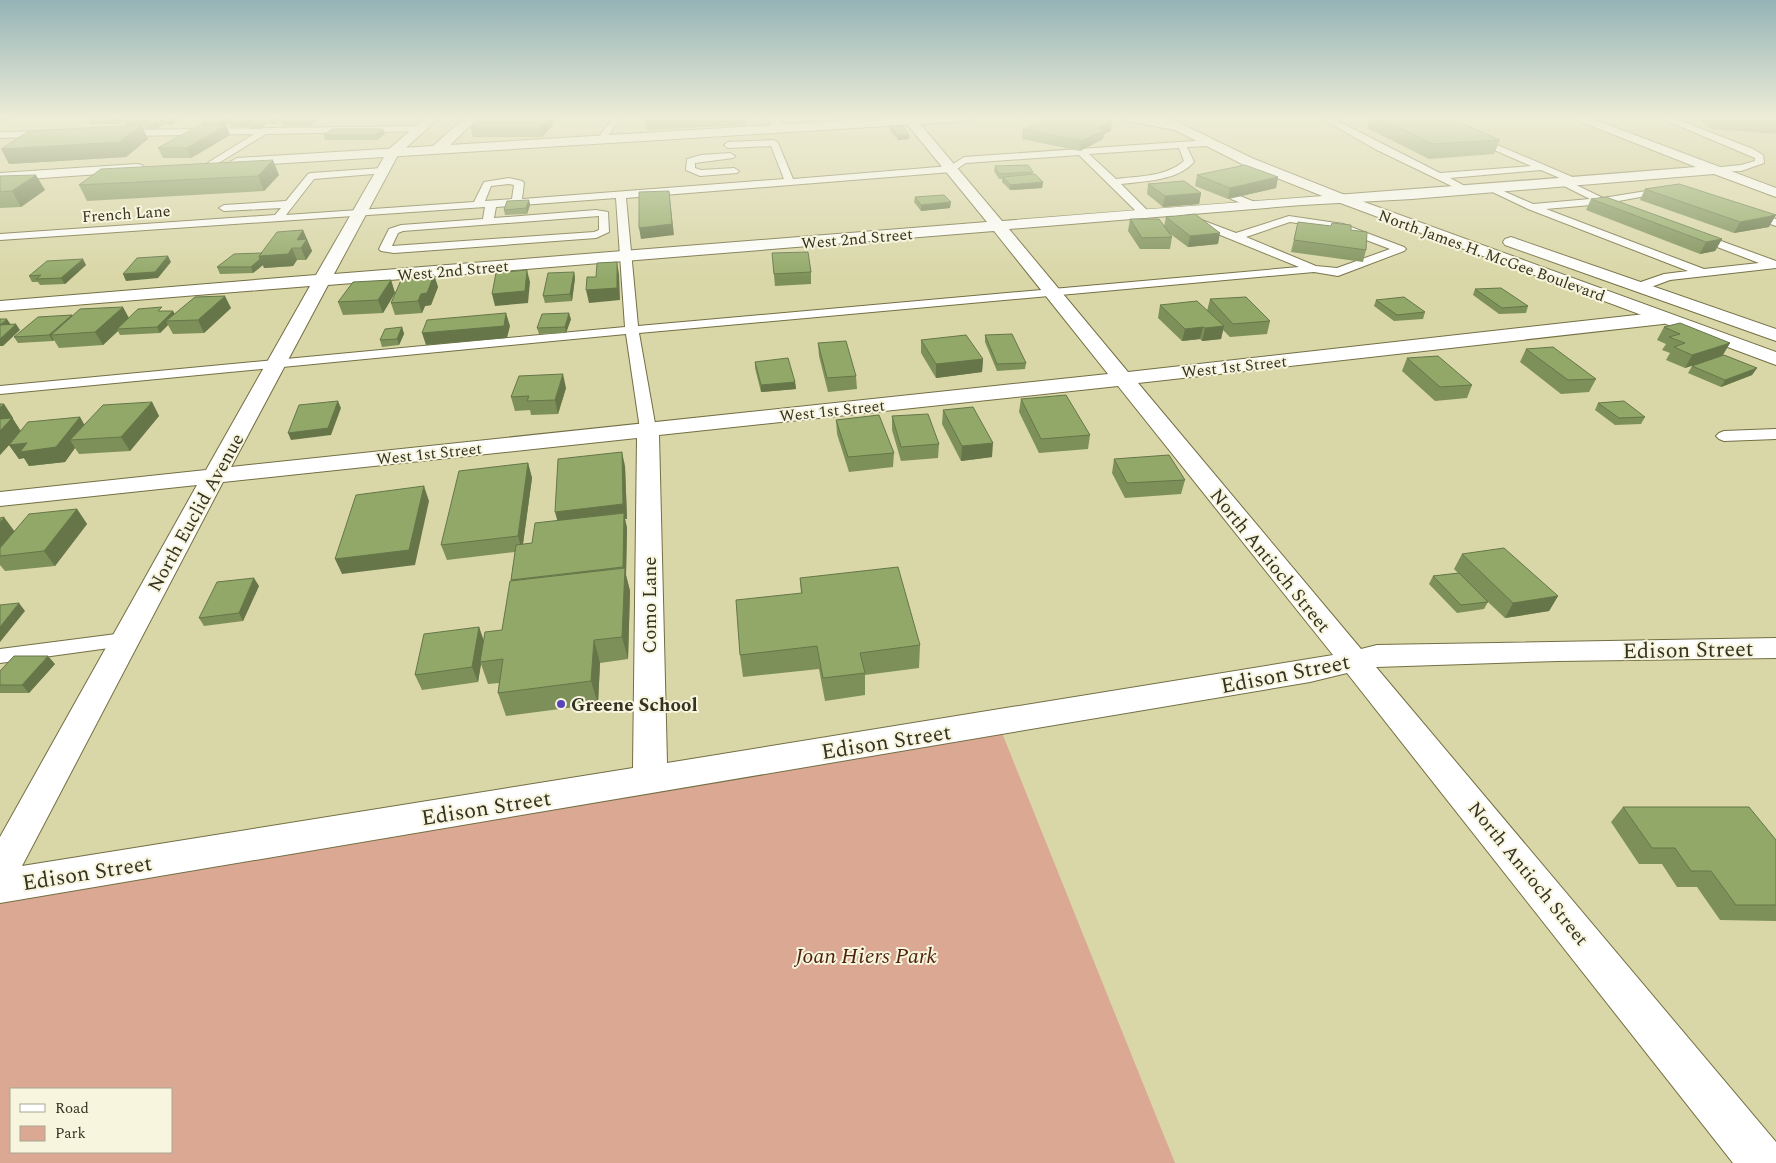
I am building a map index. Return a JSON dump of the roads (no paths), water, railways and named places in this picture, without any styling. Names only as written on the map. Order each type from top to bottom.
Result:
[{"type":"street","points":[[0,177],[88,171]]},
{"type":"street","name":"North Euclid Avenue","points":[[0,872],[124,640],[382,171]]},
{"type":"street","name":"North Antioch Street","points":[[954,171],[1122,379],[1579,934],[1763,1163]]},
{"type":"street","name":"North James H. McGee Boulevard","points":[[1276,171],[1340,198],[1776,359]]},
{"type":"street","points":[[1314,171],[1319,173]]},
{"type":"street","name":"West 2nd Street","points":[[0,306],[1175,213],[1340,198],[1698,171]]},
{"type":"street","points":[[1717,171],[1776,193]]},
{"type":"street","name":"North James H. McGee Boulevard","points":[[1346,183],[1423,210]]},
{"type":"street","name":"North James H. McGee Boulevard","points":[[1495,236],[1776,335]]},
{"type":"street","name":"West 1st Street","points":[[0,500],[1122,379],[1663,318]]},
{"type":"street","name":"Como Lane","points":[[648,429],[650,780]]},
{"type":"street","name":"Edison Street","points":[[0,886],[1310,671],[1377,656],[1776,648]]},
{"type":"lane","points":[[278,218],[311,176],[337,171]]},
{"type":"lane","points":[[695,171],[700,173],[729,171]]},
{"type":"lane","points":[[734,171],[737,186]]},
{"type":"lane","points":[[786,171],[790,182]]},
{"type":"lane","name":"French Lane","points":[[0,237],[621,195],[924,171]]},
{"type":"lane","points":[[1102,171],[1146,215]]},
{"type":"lane","points":[[1428,171],[1467,190]]},
{"type":"lane","points":[[1437,176],[1499,171]]},
{"type":"lane","points":[[1548,171],[1602,201],[1620,208]]},
{"type":"lane","points":[[1114,182],[1173,172],[1187,178]]},
{"type":"lane","points":[[478,205],[487,184],[493,182],[519,183],[517,202]]},
{"type":"lane","points":[[1489,188],[1532,207],[1704,273]]},
{"type":"lane","points":[[1532,207],[1602,201],[1676,189]]},
{"type":"lane","points":[[621,195],[632,330],[648,429]]},
{"type":"lane","points":[[0,390],[632,330],[1314,269],[1338,272],[1400,249],[1339,226],[1289,219],[1261,205],[1235,197]]},
{"type":"lane","points":[[224,208],[289,204]]},
{"type":"lane","points":[[488,222],[491,204]]},
{"type":"lane","points":[[1742,211],[1776,223]]},
{"type":"lane","points":[[596,213],[604,214],[604,232],[596,235],[394,250],[385,249],[393,231],[401,228],[488,222],[596,213]]},
{"type":"lane","points":[[1175,213],[1314,269]]},
{"type":"lane","points":[[1236,237],[1289,219]]},
{"type":"lane","points":[[1684,231],[1775,265]]},
{"type":"lane","points":[[1639,287],[1668,277],[1775,265]]},
{"type":"lane","points":[[1724,436],[1776,434]]},
{"type":"lane","points":[[0,656],[124,640]]},
{"type":"place","name":"Greene School","points":[[561,704]]},
{"type":"park label","name":"Joan Hiers Park","points":[[866,955]]}]
